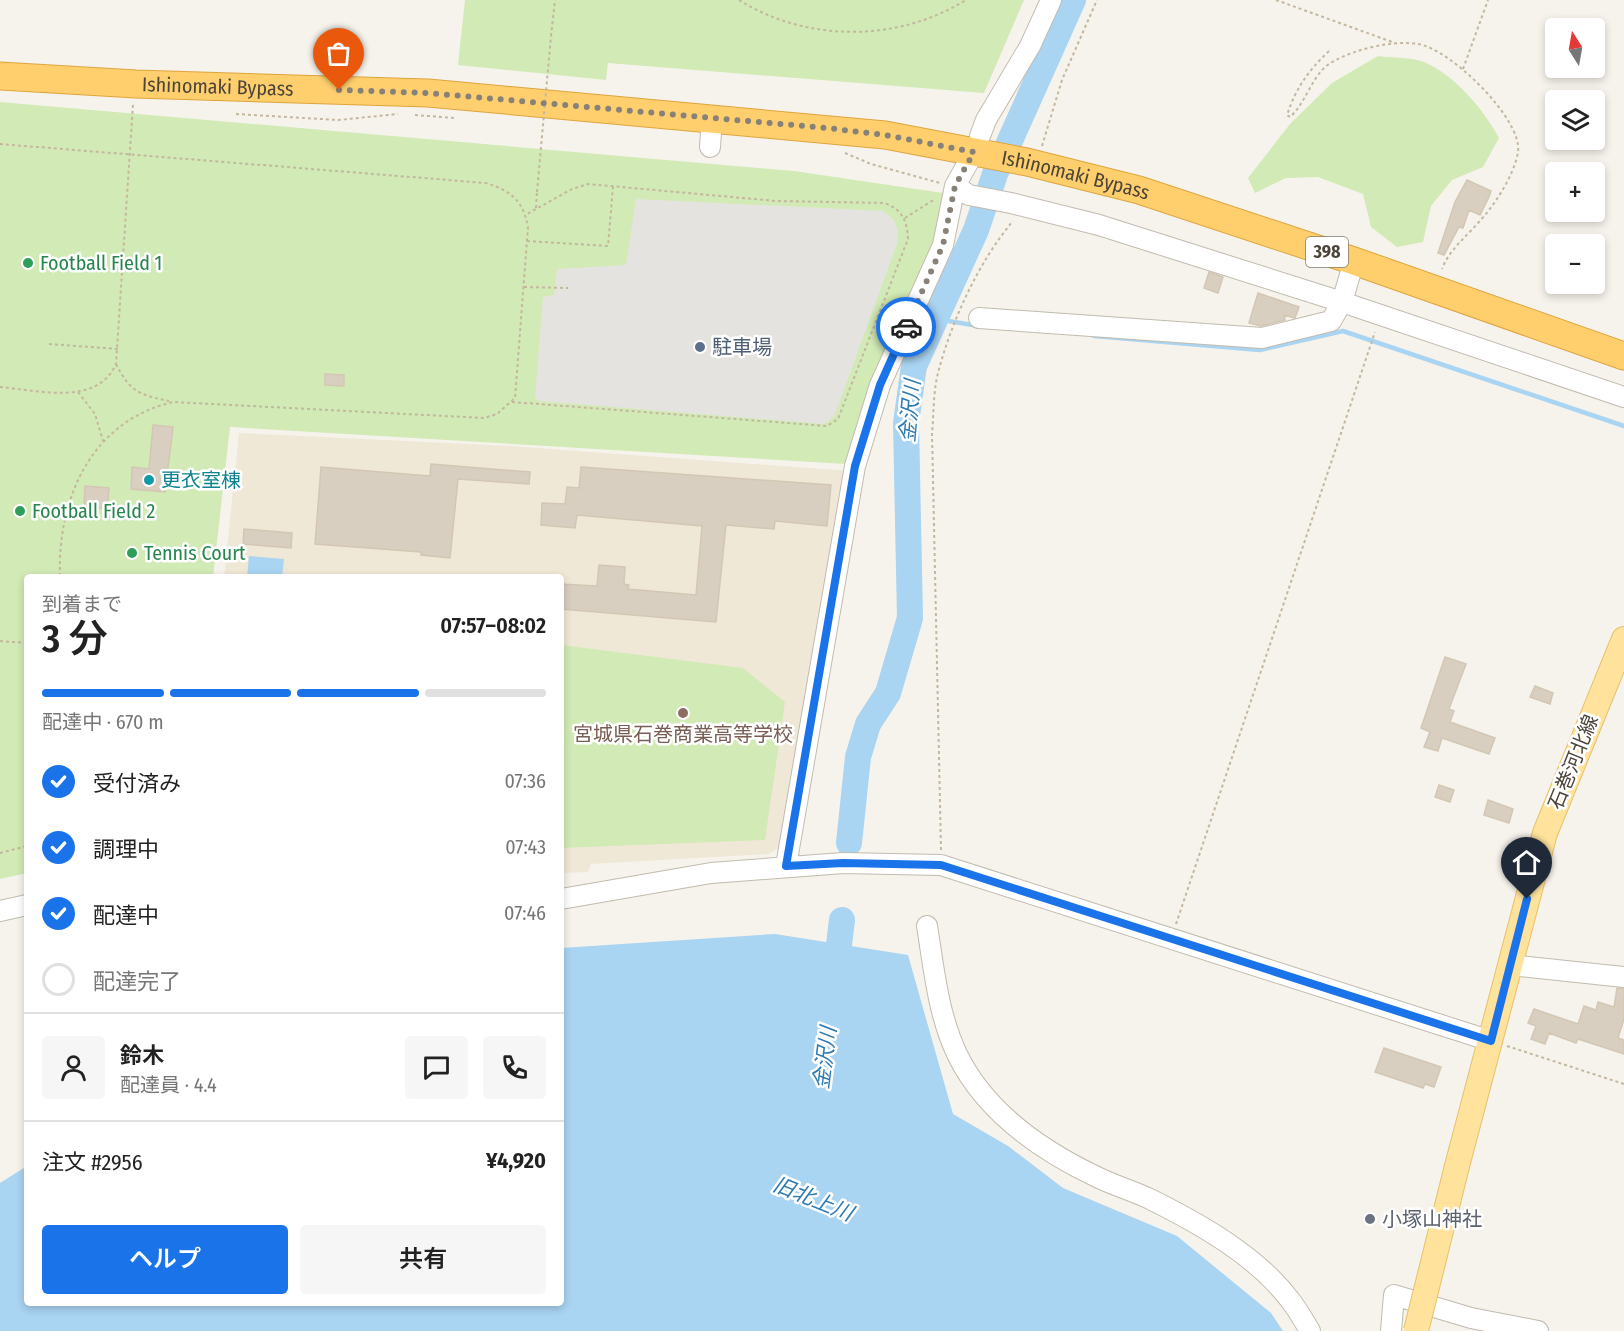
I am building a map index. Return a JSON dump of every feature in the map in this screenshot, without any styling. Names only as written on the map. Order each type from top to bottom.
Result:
[{"type":"highway","name":"Ishinomaki Bypass","points":[[0,76],[136,84],[428,93],[712,117],[885,135],[1034,155],[1354,261],[1624,356]]},
{"type":"main road","name":"石巻河北線","points":[[1416,1331],[1545,833],[1624,639]]},
{"type":"street","points":[[786,866],[855,466],[880,385],[943,245],[979,147],[986,120],[1030,46],[1050,0]]},
{"type":"street","points":[[710,147],[712,117]]},
{"type":"street","points":[[962,191],[1099,225],[1342,302],[1624,396]]},
{"type":"street","points":[[979,318],[1262,338],[1331,321],[1342,302],[1354,261]]},
{"type":"street","points":[[564,899],[711,873],[786,866],[843,863],[936,865],[1491,1041]]},
{"type":"street","points":[[0,910],[24,906]]},
{"type":"street","points":[[927,926],[937,990],[957,1054],[981,1092],[1004,1118],[1039,1145],[1097,1177],[1150,1199],[1198,1226],[1253,1263],[1290,1299],[1310,1331]]},
{"type":"street","points":[[1509,965],[1624,977]]},
{"type":"street","points":[[1391,1331],[1394,1295],[1471,1318],[1538,1331]]},
{"type":"path","points":[[535,209],[555,0]]},
{"type":"path","points":[[739,0],[760,13],[803,27],[862,33],[896,30],[930,20],[966,0]]},
{"type":"path","points":[[1034,155],[1062,80],[1097,0]]},
{"type":"path","points":[[1276,0],[1396,44]]},
{"type":"path","points":[[1463,69],[1488,0]]},
{"type":"path","points":[[1329,51],[1309,70],[1299,84],[1287,116],[1290,117],[1302,107],[1317,76],[1331,62],[1352,52],[1396,44],[1417,43],[1426,46],[1463,69],[1505,114],[1513,128],[1518,151],[1496,199],[1444,263],[1434,289]]},
{"type":"path","points":[[0,387],[78,392],[92,389],[105,381],[116,364],[133,104]]},
{"type":"path","points":[[236,114],[338,120],[405,114]]},
{"type":"path","points":[[412,114],[459,118]]},
{"type":"path","points":[[539,124],[551,125]]},
{"type":"path","points":[[0,144],[486,183],[504,189],[514,196],[526,215],[527,241],[515,398],[497,414],[484,418],[173,402],[147,397],[133,390],[116,364]]},
{"type":"path","points":[[843,152],[871,164],[962,191]]},
{"type":"path","points":[[512,402],[827,426],[833,424],[838,419],[908,239],[905,218],[896,207],[884,203],[787,202],[588,184],[572,189],[526,215]]},
{"type":"path","points":[[527,241],[608,246],[613,186]]},
{"type":"path","points":[[905,218],[962,191]]},
{"type":"path","points":[[936,865],[941,848],[932,433],[934,395],[946,346],[988,253],[1018,204]]},
{"type":"path","points":[[524,287],[568,288]]},
{"type":"path","points":[[1171,939],[1381,315]]},
{"type":"path","points":[[49,344],[117,349]]},
{"type":"path","points":[[78,392],[94,414],[103,441]]},
{"type":"path","points":[[60,574],[63,535],[78,478],[103,441],[124,422],[148,408],[173,402]]},
{"type":"path","points":[[0,641],[24,644]]},
{"type":"path","points":[[0,853],[24,847]]},
{"type":"path","points":[[1491,1041],[1624,1084]]},
{"type":"shaded area","name":"駐車場","points":[[636,199],[883,211],[894,220],[898,231],[897,244],[834,417],[824,424],[539,401],[535,397],[543,297],[554,295],[557,269],[626,265]]},
{"type":"shaded area","name":"宮城県石巻商業高等学校","points":[[239,433],[511,446],[849,471],[779,848],[768,854],[591,864],[588,872],[564,873],[564,574],[224,574]]},
{"type":"green space","points":[[465,0],[1024,0],[984,93],[608,63],[606,80],[458,65]]},
{"type":"green space","points":[[1378,56],[1419,60],[1447,75],[1468,94],[1499,138],[1483,167],[1452,180],[1431,206],[1423,242],[1397,247],[1371,227],[1363,194],[1318,177],[1286,178],[1255,193],[1248,178],[1290,124],[1332,83]]},
{"type":"green space","points":[[0,102],[794,171],[943,193],[935,240],[846,464],[230,427],[213,574],[24,574],[24,874],[0,879]]},
{"type":"green space","points":[[564,645],[743,668],[785,702],[765,840],[564,848]]},
{"type":"water","points":[[249,556],[284,559],[282,574],[247,574]]},
{"type":"water","name":"旧北上川","points":[[775,934],[908,955],[953,1114],[1008,1146],[1063,1188],[1177,1236],[1271,1313],[1283,1331],[0,1331],[0,1183],[24,1168],[24,1306],[564,1306],[564,948]]},
{"type":"building","points":[[1467,180],[1491,191],[1489,197],[1480,215],[1469,210],[1463,228],[1459,227],[1444,255],[1438,253],[1455,202]]},
{"type":"building","points":[[1209,272],[1223,277],[1218,293],[1204,288]]},
{"type":"building","points":[[1258,293],[1299,307],[1295,318],[1284,315],[1285,320],[1261,326],[1249,323]]},
{"type":"building","points":[[325,374],[344,375],[344,386],[325,385]]},
{"type":"building","points":[[153,425],[173,427],[165,492],[131,489],[132,467],[149,469]]},
{"type":"building","points":[[431,464],[530,472],[529,484],[458,479],[450,558],[421,555],[421,552],[315,544],[321,467],[430,476]]},
{"type":"building","points":[[581,467],[831,485],[827,526],[775,521],[774,529],[726,525],[716,622],[564,609],[564,584],[597,586],[599,565],[625,567],[624,584],[629,585],[628,589],[696,595],[702,526],[577,515],[575,528],[541,525],[542,503],[565,504],[567,487],[579,488]]},
{"type":"building","points":[[85,486],[109,488],[107,509],[84,507]]},
{"type":"building","points":[[244,529],[292,533],[291,548],[243,544]]},
{"type":"building","points":[[1445,657],[1466,664],[1449,709],[1454,711],[1450,722],[1495,738],[1489,754],[1442,738],[1438,751],[1424,747],[1430,732],[1421,728]]},
{"type":"building","points":[[1535,686],[1553,693],[1550,704],[1530,697]]},
{"type":"building","points":[[1439,785],[1454,790],[1450,802],[1435,797]]},
{"type":"building","points":[[1488,800],[1513,809],[1509,823],[1484,815]]},
{"type":"building","points":[[1617,988],[1624,989],[1624,1019],[1618,1038],[1624,1040],[1624,1054],[1578,1039],[1576,1043],[1549,1033],[1545,1044],[1531,1039],[1536,1026],[1528,1023],[1534,1009],[1578,1024],[1584,1006],[1596,1010],[1598,1002],[1614,1007]]},
{"type":"building","points":[[1384,1048],[1441,1067],[1434,1087],[1425,1084],[1423,1088],[1375,1072]]},
{"type":"waterway","name":"金沢川","points":[[849,843],[858,757],[868,724],[888,693],[910,618],[906,423],[914,366],[976,230],[995,174],[1073,0]]},
{"type":"waterway","points":[[937,319],[978,326]]},
{"type":"waterway","points":[[1094,336],[1260,350],[1343,331],[1624,426]]},
{"type":"waterway","name":"金沢川","points":[[835,978],[842,920]]},
{"type":"way so far","points":[[339,90],[428,93],[827,128],[885,135],[974,152],[955,186],[943,245],[906,327]]},
{"type":"place","name":"Football Field 1","points":[[28,263]]},
{"type":"place","name":"駐車場","points":[[700,347]]},
{"type":"place","name":"更衣室棟","points":[[149,480]]},
{"type":"place","name":"Football Field 2","points":[[20,511]]},
{"type":"place","name":"Tennis Court","points":[[132,553]]},
{"type":"place","name":"宮城県石巻商業高等学校","points":[[683,713]]},
{"type":"place","name":"小塚山神社","points":[[1370,1219]]},
{"type":"route","points":[[906,327],[880,385],[855,466],[838,551],[786,866],[843,863],[941,865],[1491,1041],[1527,899]]}]
